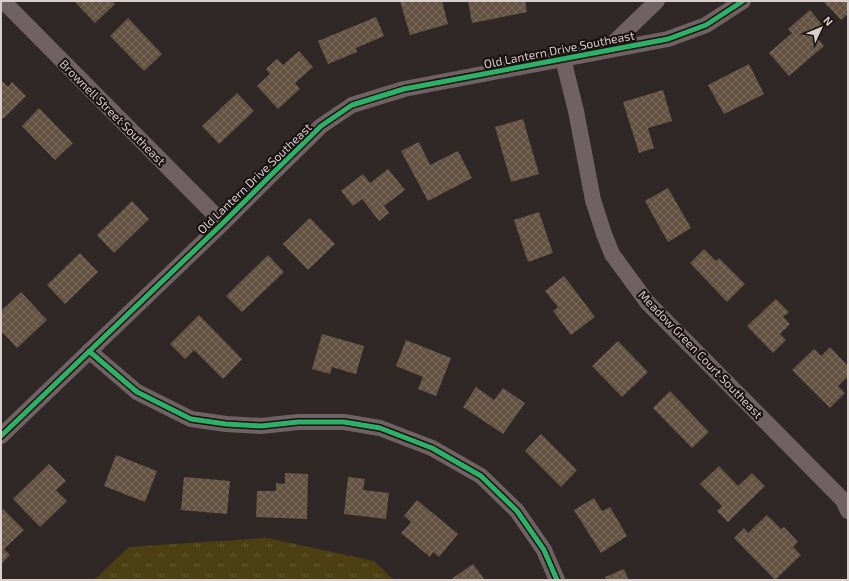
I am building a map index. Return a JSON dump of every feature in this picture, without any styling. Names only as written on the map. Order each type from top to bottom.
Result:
[{"type":"street","name":"Brownell Street Southeast","points":[[3,1],[223,223]]},
{"type":"street","points":[[605,51],[657,1]]},
{"type":"street","name":"Old Lantern Drive Southeast","points":[[1,436],[322,126],[352,105],[404,89],[668,39],[706,25],[743,1]]},
{"type":"street","name":"Meadow Green Court Southeast","points":[[563,59],[576,111],[593,200],[612,254],[647,302],[843,500],[848,511]]},
{"type":"street","points":[[89,351],[137,392],[191,419],[226,424],[261,426],[298,422],[344,422],[380,428],[432,448],[481,476],[517,511],[544,550],[557,580]]},
{"type":"green space","points":[[267,538],[374,561],[394,580],[94,580],[129,547]]},
{"type":"building","points":[[74,1],[113,1],[115,4],[95,23]]},
{"type":"building","points":[[400,1],[442,1],[448,24],[410,35]]},
{"type":"building","points":[[468,1],[525,1],[527,12],[472,23]]},
{"type":"building","points":[[823,1],[848,1],[848,14],[841,20]]},
{"type":"building","points":[[810,10],[824,27],[815,35],[824,46],[789,76],[769,53],[792,33],[788,29]]},
{"type":"building","points":[[376,17],[384,36],[356,48],[357,52],[328,64],[318,41]]},
{"type":"building","points":[[128,18],[162,54],[144,71],[110,36]]},
{"type":"building","points":[[299,51],[313,67],[295,83],[300,89],[278,109],[257,86],[270,74],[266,69],[277,59],[283,65]]},
{"type":"building","points":[[749,64],[764,94],[724,114],[708,85]]},
{"type":"building","points":[[1,80],[8,87],[12,82],[26,96],[3,119],[1,117]]},
{"type":"building","points":[[663,90],[672,121],[648,128],[654,148],[639,153],[623,102]]},
{"type":"building","points":[[237,93],[254,111],[219,144],[202,126]]},
{"type":"building","points":[[39,108],[73,143],[55,160],[22,126]]},
{"type":"building","points":[[523,119],[539,174],[511,182],[495,127]]},
{"type":"building","points":[[419,142],[430,165],[458,151],[472,178],[428,201],[401,151]]},
{"type":"building","points":[[388,169],[405,190],[384,206],[389,213],[379,221],[362,199],[353,206],[341,191],[363,174],[370,183]]},
{"type":"building","points":[[668,188],[691,228],[668,242],[645,201]]},
{"type":"building","points":[[132,201],[149,219],[114,253],[97,235]]},
{"type":"building","points":[[539,212],[553,253],[528,262],[514,220]]},
{"type":"building","points":[[310,218],[335,244],[308,270],[283,244]]},
{"type":"building","points":[[704,249],[716,261],[719,258],[745,284],[727,302],[690,263]]},
{"type":"building","points":[[80,253],[98,272],[65,304],[47,285]]},
{"type":"building","points":[[268,255],[284,272],[242,312],[226,296]]},
{"type":"building","points":[[564,276],[595,317],[571,335],[553,311],[558,307],[545,291]]},
{"type":"building","points":[[21,292],[47,320],[17,348],[1,331],[1,311]]},
{"type":"building","points":[[776,299],[789,312],[783,317],[790,324],[780,334],[786,340],[773,353],[747,326]]},
{"type":"building","points":[[199,315],[242,359],[223,379],[194,350],[185,359],[170,344]]},
{"type":"building","points":[[322,334],[364,346],[356,374],[332,367],[330,374],[312,369]]},
{"type":"building","points":[[406,340],[451,358],[436,396],[418,389],[423,377],[396,366]]},
{"type":"building","points":[[618,341],[648,372],[622,397],[592,366]]},
{"type":"building","points":[[830,347],[848,366],[848,376],[838,386],[845,393],[830,408],[792,370],[814,349],[821,356]]},
{"type":"building","points":[[476,387],[494,400],[503,388],[525,403],[503,434],[463,407]]},
{"type":"building","points":[[670,391],[709,432],[692,448],[653,408]]},
{"type":"building","points":[[541,434],[577,470],[561,487],[525,451]]},
{"type":"building","points":[[116,455],[157,471],[145,502],[104,486]]},
{"type":"building","points":[[49,464],[66,481],[56,490],[67,501],[40,527],[13,499]]},
{"type":"building","points":[[719,466],[738,486],[752,473],[765,486],[728,522],[717,511],[722,506],[700,484]]},
{"type":"building","points":[[285,473],[308,474],[307,519],[256,517],[257,491],[276,491],[276,483],[285,484]]},
{"type":"building","points":[[184,477],[230,481],[227,514],[181,510]]},
{"type":"building","points":[[348,477],[365,479],[363,490],[389,493],[386,519],[344,514]]},
{"type":"building","points":[[594,498],[602,511],[610,507],[627,536],[601,553],[574,510]]},
{"type":"building","points":[[417,500],[458,534],[439,557],[433,552],[430,557],[401,533],[411,522],[404,516]]},
{"type":"building","points":[[3,509],[24,530],[4,549],[10,555],[1,564],[1,511]]},
{"type":"building","points":[[767,515],[781,529],[784,527],[798,542],[793,547],[801,555],[775,580],[734,538],[744,528],[748,533]]},
{"type":"building","points":[[473,564],[485,580],[450,580]]},
{"type":"building","points":[[624,569],[629,580],[606,580],[605,577]]},
{"type":"cycle path","points":[[1,436],[223,223],[321,126],[352,105],[404,89],[668,39],[706,25],[743,1]]},
{"type":"cycle path","points":[[89,351],[137,392],[191,419],[226,424],[261,426],[298,422],[344,422],[380,428],[432,448],[481,476],[517,511],[544,550],[557,580]]}]
